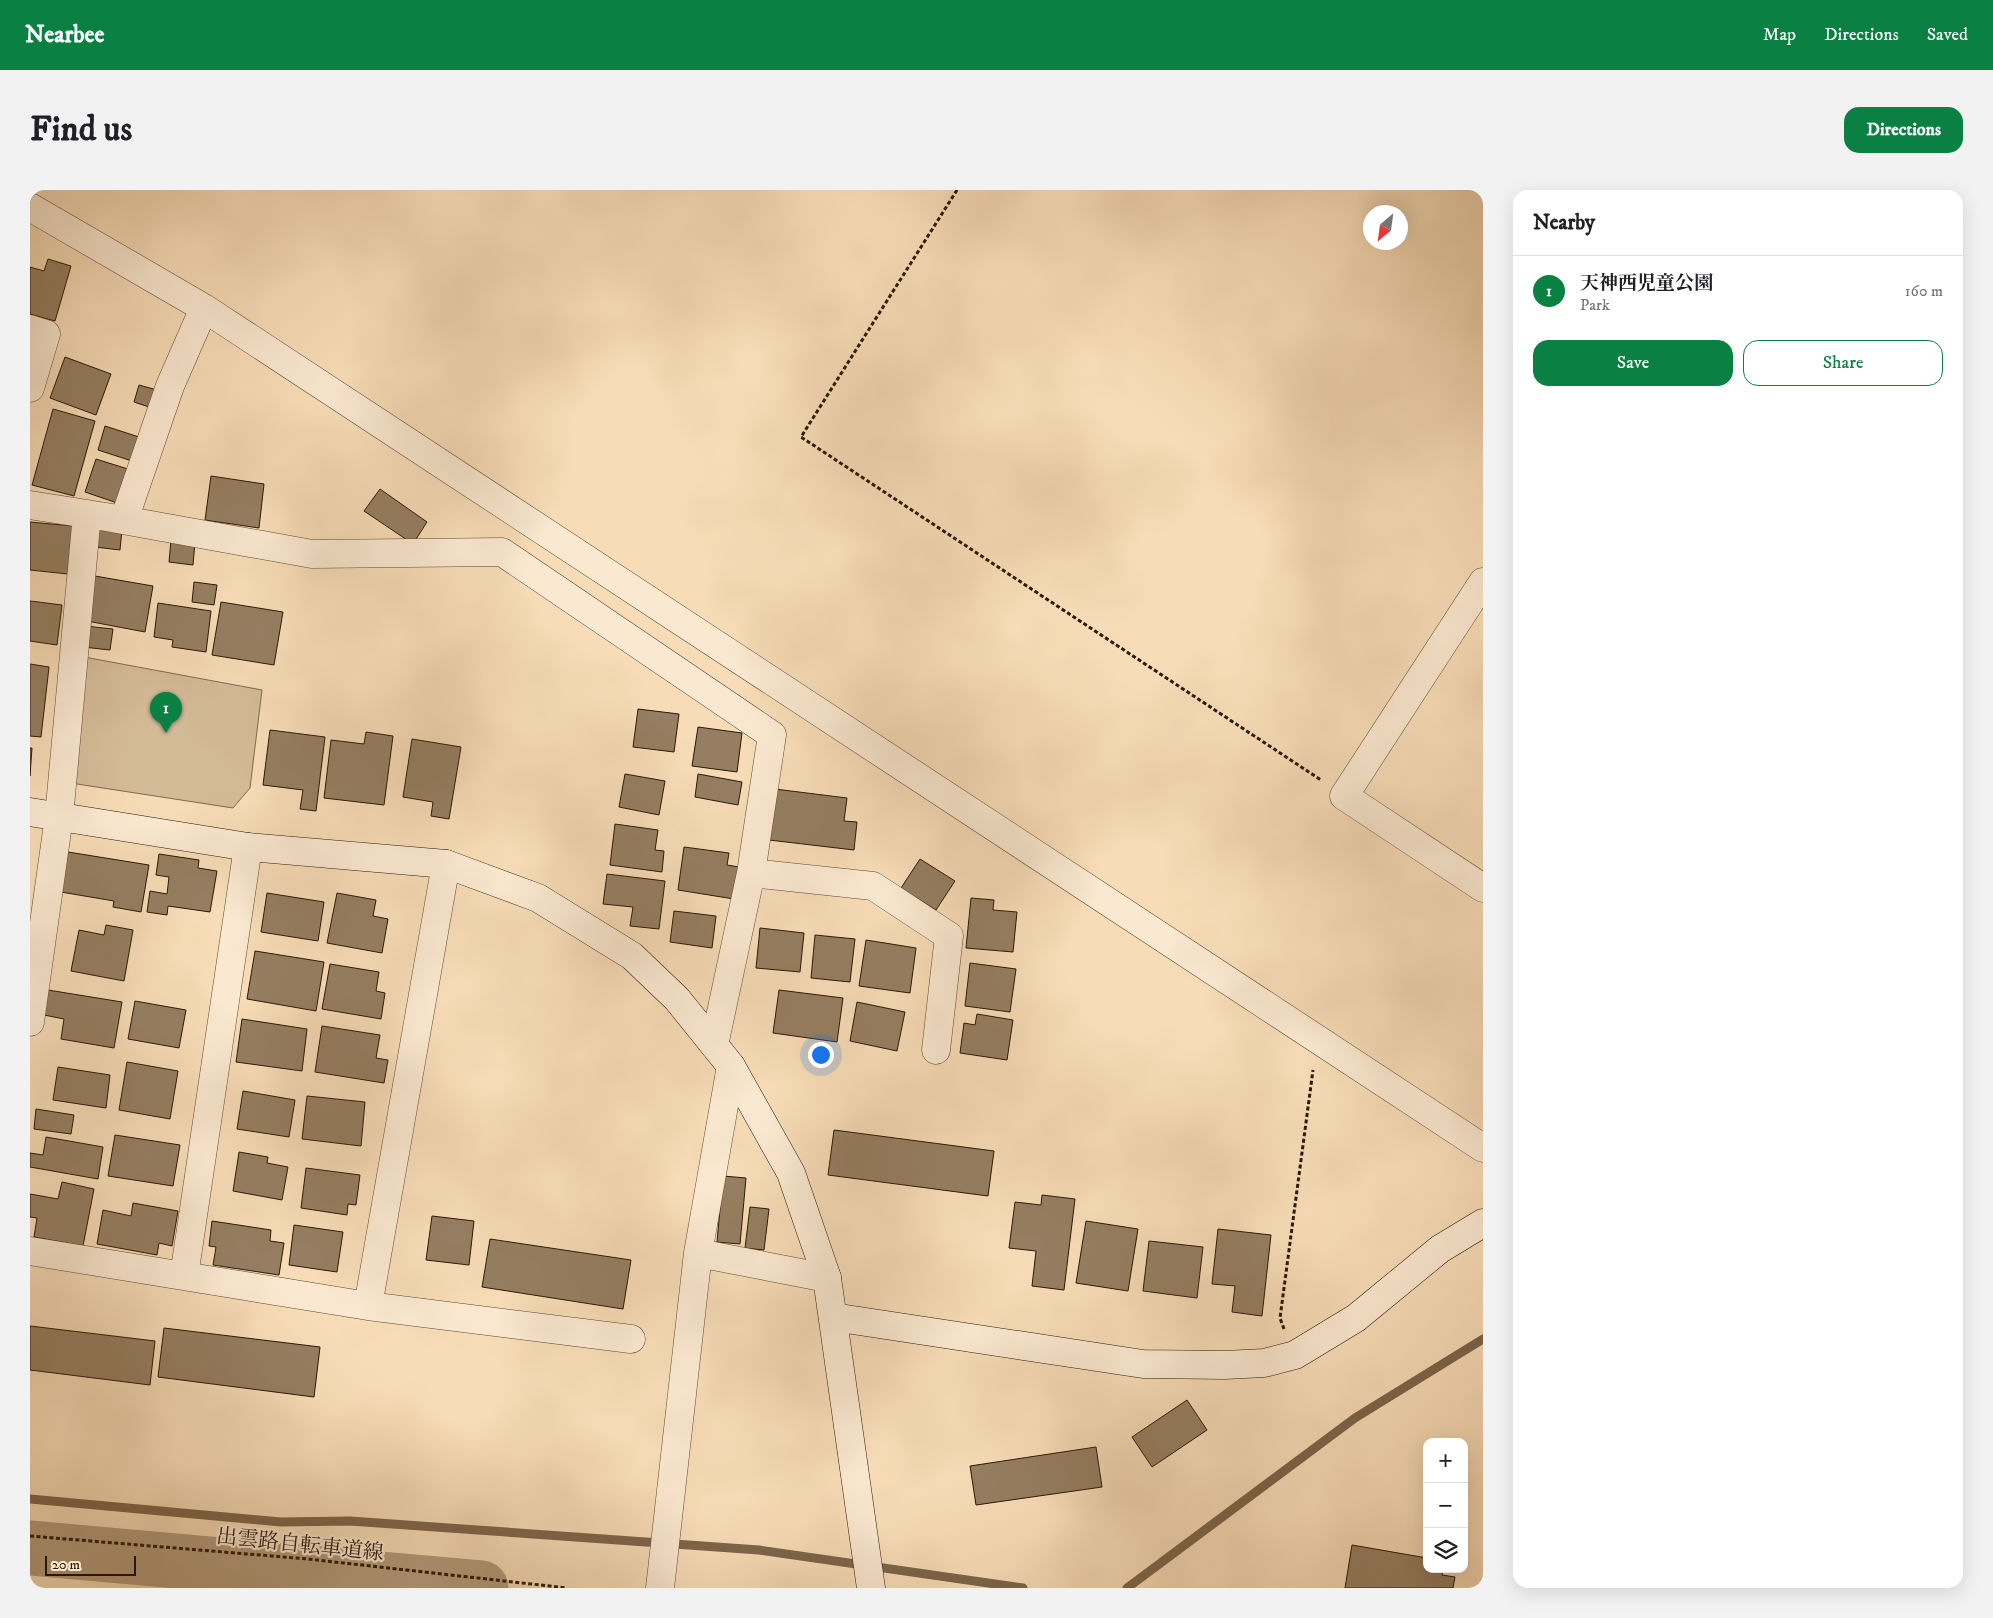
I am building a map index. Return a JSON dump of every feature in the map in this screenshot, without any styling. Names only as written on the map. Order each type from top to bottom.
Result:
[{"type":"street","points":[[30,206],[204,308],[1483,1148]]},
{"type":"street","points":[[124,520],[170,386],[204,308]]},
{"type":"street","points":[[30,329],[46,334],[30,388]]},
{"type":"street","points":[[30,505],[312,554],[502,552],[772,735],[751,873],[714,1045]]},
{"type":"street","points":[[30,1022],[59,817],[87,514]]},
{"type":"street","points":[[1483,582],[1344,796],[1483,888]]},
{"type":"street","points":[[30,812],[248,847],[446,864],[538,898],[632,956],[677,999],[731,1066],[791,1173],[827,1278],[871,1588]]},
{"type":"street","points":[[184,1276],[248,847]]},
{"type":"street","points":[[368,1306],[446,864]]},
{"type":"street","points":[[751,873],[873,886],[949,936],[936,1050]]},
{"type":"street","points":[[660,1588],[698,1253],[731,1066]]},
{"type":"street","points":[[833,1317],[1143,1364],[1225,1365],[1264,1363],[1295,1355],[1356,1318],[1440,1249],[1483,1223]]},
{"type":"street","points":[[30,1251],[368,1306],[631,1339]]},
{"type":"street","points":[[698,1253],[827,1278]]},
{"type":"path","points":[[957,190],[801,437],[1344,796]]},
{"type":"path","points":[[1295,1355],[1280,1318],[1313,1069],[1327,1046]]},
{"type":"path","name":"出雲路自転車道線","points":[[30,1536],[308,1560],[567,1588]]},
{"type":"shaded area","points":[[84,657],[262,690],[250,788],[233,808],[77,784],[71,777]]},
{"type":"building","points":[[48,259],[71,266],[55,321],[30,314],[30,267],[44,271]]},
{"type":"building","points":[[65,357],[111,374],[96,415],[50,398]]},
{"type":"building","points":[[139,385],[157,390],[152,408],[134,402]]},
{"type":"building","points":[[53,409],[95,421],[74,496],[32,485]]},
{"type":"building","points":[[105,426],[139,437],[132,461],[98,450]]},
{"type":"building","points":[[96,459],[131,470],[120,504],[85,492]]},
{"type":"building","points":[[211,476],[264,484],[259,528],[205,520]]},
{"type":"building","points":[[380,489],[427,522],[413,544],[364,511]]},
{"type":"building","points":[[30,522],[73,526],[68,574],[30,570]]},
{"type":"building","points":[[98,526],[122,529],[120,550],[95,547]]},
{"type":"building","points":[[171,540],[195,542],[193,565],[169,562]]},
{"type":"building","points":[[95,576],[153,586],[145,632],[87,621]]},
{"type":"building","points":[[194,582],[217,585],[214,605],[192,602]]},
{"type":"building","points":[[30,601],[62,605],[57,645],[30,641]]},
{"type":"building","points":[[221,602],[283,612],[274,665],[212,655]]},
{"type":"building","points":[[158,603],[211,611],[206,652],[172,647],[173,640],[154,637]]},
{"type":"building","points":[[85,626],[113,629],[110,650],[83,647]]},
{"type":"building","points":[[30,664],[49,667],[41,737],[30,736]]},
{"type":"building","points":[[638,709],[679,714],[674,752],[633,747]]},
{"type":"building","points":[[698,727],[742,733],[737,772],[692,766]]},
{"type":"building","points":[[270,730],[325,737],[316,811],[300,809],[303,790],[263,785]]},
{"type":"building","points":[[366,732],[393,736],[384,805],[324,798],[331,740],[364,744]]},
{"type":"building","points":[[412,739],[461,747],[449,819],[431,816],[433,802],[403,797]]},
{"type":"building","points":[[30,748],[32,748],[30,776]]},
{"type":"building","points":[[625,774],[665,781],[659,815],[619,807]]},
{"type":"building","points":[[698,774],[742,782],[738,805],[695,797]]},
{"type":"building","points":[[775,789],[847,798],[844,821],[857,822],[854,850],[769,840]]},
{"type":"building","points":[[615,824],[658,830],[655,850],[664,851],[662,872],[610,865]]},
{"type":"building","points":[[684,847],[729,853],[727,865],[739,867],[734,899],[678,890]]},
{"type":"building","points":[[68,852],[149,865],[141,912],[113,907],[114,901],[61,892]]},
{"type":"building","points":[[159,854],[199,860],[198,868],[217,871],[210,912],[168,906],[167,915],[147,912],[150,891],[167,894],[169,877],[156,875]]},
{"type":"building","points":[[920,859],[955,881],[936,910],[901,888]]},
{"type":"building","points":[[607,874],[665,881],[659,929],[630,926],[633,907],[603,904]]},
{"type":"building","points":[[267,893],[324,902],[318,941],[261,932]]},
{"type":"building","points":[[337,893],[376,900],[373,916],[388,919],[382,953],[327,943]]},
{"type":"building","points":[[971,898],[994,900],[993,910],[1017,912],[1013,952],[966,948]]},
{"type":"building","points":[[674,911],[716,916],[712,948],[670,942]]},
{"type":"building","points":[[106,925],[133,930],[124,981],[71,971],[79,930],[104,935]]},
{"type":"building","points":[[760,928],[804,933],[800,972],[756,968]]},
{"type":"building","points":[[815,935],[855,939],[850,982],[811,978]]},
{"type":"building","points":[[866,940],[916,948],[910,993],[859,986]]},
{"type":"building","points":[[255,951],[324,962],[316,1011],[247,999]]},
{"type":"building","points":[[970,963],[1016,969],[1010,1012],[965,1006]]},
{"type":"building","points":[[330,964],[379,972],[376,991],[385,993],[381,1019],[322,1009]]},
{"type":"building","points":[[48,990],[122,1002],[114,1048],[61,1039],[64,1019],[44,1015]]},
{"type":"building","points":[[779,990],[843,998],[837,1042],[773,1033]]},
{"type":"building","points":[[135,1001],[186,1010],[179,1048],[128,1039]]},
{"type":"building","points":[[857,1002],[905,1012],[897,1051],[850,1041]]},
{"type":"building","points":[[977,1014],[1013,1020],[1007,1060],[960,1053],[964,1023],[975,1025]]},
{"type":"building","points":[[242,1019],[307,1029],[302,1071],[236,1062]]},
{"type":"building","points":[[322,1026],[380,1035],[376,1058],[388,1060],[384,1083],[315,1072]]},
{"type":"building","points":[[127,1062],[178,1071],[170,1119],[119,1110]]},
{"type":"building","points":[[58,1067],[110,1075],[106,1108],[53,1100]]},
{"type":"building","points":[[243,1091],[295,1100],[289,1137],[237,1129]]},
{"type":"building","points":[[307,1096],[365,1102],[361,1146],[302,1139]]},
{"type":"building","points":[[36,1109],[74,1115],[71,1134],[34,1129]]},
{"type":"building","points":[[834,1130],[994,1151],[988,1196],[828,1175]]},
{"type":"building","points":[[115,1135],[180,1145],[173,1186],[108,1176]]},
{"type":"building","points":[[46,1137],[103,1147],[98,1179],[30,1167],[30,1153],[43,1155]]},
{"type":"building","points":[[239,1152],[268,1157],[267,1163],[288,1167],[282,1200],[233,1191]]},
{"type":"building","points":[[306,1168],[360,1175],[356,1205],[348,1204],[347,1215],[301,1208]]},
{"type":"building","points":[[723,1176],[746,1178],[740,1244],[717,1242]]},
{"type":"building","points":[[62,1182],[94,1189],[83,1246],[34,1237],[37,1218],[30,1217],[30,1194],[58,1199]]},
{"type":"building","points":[[1042,1195],[1075,1199],[1064,1290],[1032,1286],[1036,1251],[1009,1248],[1015,1202],[1041,1205]]},
{"type":"building","points":[[133,1203],[178,1211],[172,1246],[159,1243],[157,1255],[97,1244],[103,1210],[131,1216]]},
{"type":"building","points":[[750,1207],[769,1209],[764,1250],[745,1248]]},
{"type":"building","points":[[432,1216],[474,1221],[469,1265],[426,1260]]},
{"type":"building","points":[[212,1221],[271,1230],[270,1241],[284,1243],[279,1275],[213,1265],[216,1247],[209,1246]]},
{"type":"building","points":[[1086,1221],[1138,1229],[1128,1291],[1076,1283]]},
{"type":"building","points":[[294,1225],[343,1232],[337,1272],[289,1265]]},
{"type":"building","points":[[1218,1229],[1271,1235],[1262,1316],[1232,1312],[1235,1286],[1212,1284]]},
{"type":"building","points":[[490,1239],[631,1260],[623,1309],[482,1287]]},
{"type":"building","points":[[1149,1241],[1203,1247],[1197,1298],[1143,1291]]},
{"type":"building","points":[[30,1326],[155,1341],[150,1385],[30,1370]]},
{"type":"building","points":[[164,1328],[320,1347],[314,1397],[158,1377]]},
{"type":"building","points":[[1187,1400],[1207,1430],[1152,1467],[1132,1437]]},
{"type":"building","points":[[1096,1447],[1102,1487],[976,1505],[970,1466]]},
{"type":"building","points":[[1352,1545],[1423,1557],[1423,1573],[1442,1573],[1442,1575],[1455,1577],[1453,1588],[1345,1588]]},
{"type":"waterway","points":[[1127,1588],[1355,1418],[1483,1339]]},
{"type":"waterway","points":[[30,1499],[281,1522],[350,1521],[759,1550],[1023,1588]]},
{"type":"waterway","points":[[30,1548],[481,1588]]},
{"type":"place","name":"天神西児童公園","points":[[166,733]]}]
